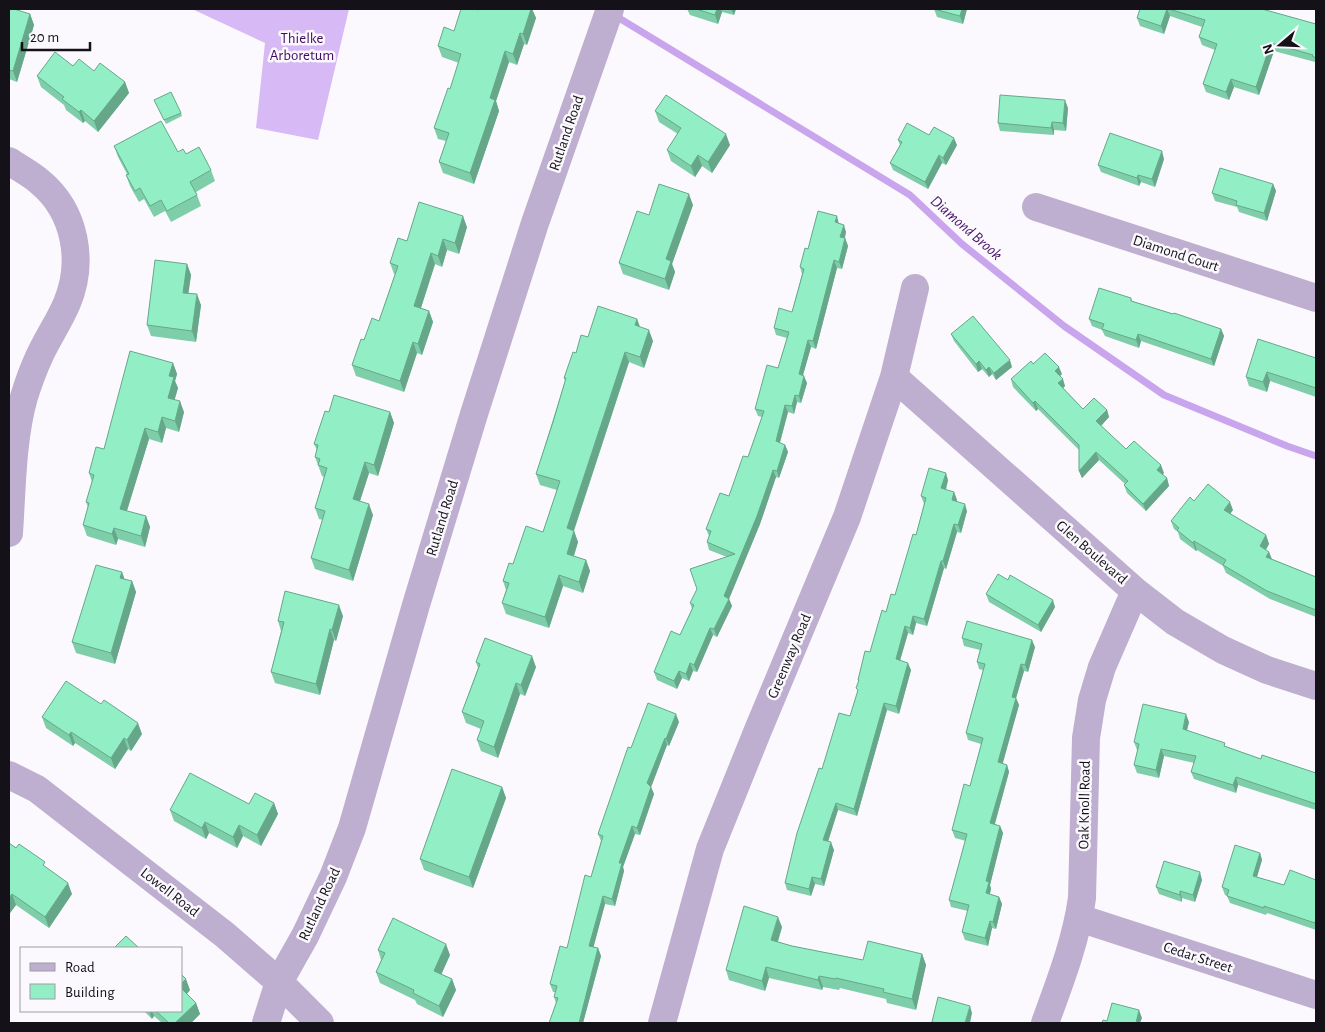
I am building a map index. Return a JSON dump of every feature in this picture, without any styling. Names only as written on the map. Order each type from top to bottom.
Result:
[{"type":"street","name":"Rutland Road","points":[[266,1023],[279,982],[305,936],[329,886],[352,828],[416,605],[474,414],[536,224],[610,9]]},
{"type":"street","points":[[9,161],[41,183],[56,199],[68,219],[75,241],[76,264],[73,287],[66,305],[38,358],[24,397],[17,428],[9,532]]},
{"type":"street","name":"Diamond Court","points":[[1036,207],[1316,298]]},
{"type":"street","name":"Greenway Road","points":[[671,1021],[710,848],[847,517],[894,377],[915,288]]},
{"type":"street","name":"Glen Boulevard","points":[[894,377],[1136,591],[1175,622],[1223,650],[1266,670],[1316,686]]},
{"type":"street","name":"Oak Knoll Road","points":[[1045,1023],[1070,953],[1082,898],[1086,738],[1092,700],[1102,667],[1136,591]]},
{"type":"street","name":"Lowell Road","points":[[9,774],[37,789],[225,935],[279,982],[320,1023]]},
{"type":"street","name":"Cedar Street","points":[[1079,918],[1316,995]]},
{"type":"green space","name":"Thielke Arboretum","points":[[192,9],[349,9],[318,140],[256,128],[265,43]]},
{"type":"building","points":[[9,9],[30,14],[13,71],[9,70]]},
{"type":"building","points":[[461,9],[531,9],[523,34],[520,33],[513,54],[505,51],[490,98],[495,100],[470,173],[439,162],[449,133],[434,128],[448,88],[450,89],[461,54],[438,46],[444,27],[454,31]]},
{"type":"building","points":[[696,9],[717,9],[715,15]]},
{"type":"building","points":[[934,9],[962,9],[960,16]]},
{"type":"building","points":[[1140,9],[1167,9],[1161,26],[1137,18]]},
{"type":"building","points":[[1169,9],[1262,9],[1316,24],[1316,58],[1313,55],[1271,43],[1256,87],[1231,79],[1226,92],[1203,84],[1217,44],[1199,37],[1205,20]]},
{"type":"building","points":[[55,52],[73,66],[79,59],[94,71],[100,63],[125,82],[94,121],[81,110],[79,112],[62,99],[64,97],[37,76]]},
{"type":"building","points":[[171,92],[181,113],[164,120],[154,100]]},
{"type":"building","points":[[666,95],[726,134],[708,162],[698,155],[691,166],[667,150],[681,128],[655,111]]},
{"type":"building","points":[[1000,95],[1065,100],[1063,123],[1052,122],[1051,128],[998,123]]},
{"type":"building","points":[[161,121],[178,152],[183,149],[186,154],[199,147],[211,170],[190,182],[197,195],[167,211],[161,200],[150,206],[140,188],[135,191],[126,175],[129,174],[114,146]]},
{"type":"building","points":[[907,123],[929,135],[934,127],[954,138],[943,158],[939,155],[925,182],[890,163],[902,142],[898,140]]},
{"type":"building","points":[[1110,133],[1162,151],[1152,179],[1138,175],[1137,178],[1098,165]]},
{"type":"building","points":[[1220,168],[1273,184],[1264,213],[1236,205],[1237,201],[1212,193]]},
{"type":"building","points":[[659,184],[689,194],[666,259],[671,261],[665,279],[619,263],[637,211],[649,215]]},
{"type":"building","points":[[419,202],[463,216],[455,243],[443,239],[438,256],[431,253],[414,306],[429,311],[418,344],[413,342],[400,381],[352,365],[361,339],[364,340],[372,318],[379,321],[398,266],[390,263],[398,238],[407,241]]},
{"type":"building","points":[[818,211],[837,216],[835,222],[844,225],[840,237],[845,238],[839,262],[834,260],[813,341],[808,340],[799,374],[804,376],[799,396],[795,395],[792,406],[785,405],[776,441],[785,445],[777,471],[773,470],[757,516],[724,596],[729,599],[714,629],[710,628],[694,665],[690,663],[686,674],[679,671],[674,681],[654,672],[671,631],[680,635],[694,605],[690,603],[697,589],[690,569],[735,554],[707,542],[711,531],[706,529],[720,493],[729,496],[743,456],[748,457],[764,411],[755,409],[767,365],[778,368],[789,332],[774,328],[779,308],[792,312],[804,269],[800,267],[805,248],[808,249]]},
{"type":"building","points":[[155,260],[187,264],[183,293],[197,294],[192,331],[147,325]]},
{"type":"building","points":[[1099,288],[1131,298],[1131,301],[1221,329],[1211,359],[1138,334],[1136,340],[1102,329],[1104,324],[1089,319]]},
{"type":"building","points":[[598,306],[637,319],[635,325],[649,330],[640,357],[625,352],[567,528],[574,531],[567,554],[586,560],[579,582],[559,575],[545,617],[502,603],[509,583],[503,581],[509,563],[513,564],[526,526],[543,532],[560,481],[536,474],[573,352],[576,353],[581,335],[588,337]]},
{"type":"building","points":[[973,316],[1010,360],[994,373],[989,367],[986,370],[979,361],[976,364],[951,334]]},
{"type":"building","points":[[1258,339],[1316,358],[1316,388],[1267,372],[1263,382],[1246,377]]},
{"type":"building","points":[[130,351],[173,363],[169,376],[174,377],[168,398],[180,401],[175,421],[162,417],[158,432],[145,428],[120,509],[146,516],[141,536],[114,528],[112,534],[83,525],[89,503],[86,502],[94,475],[89,473],[96,447],[104,449]]},
{"type":"building","points":[[1045,353],[1059,367],[1055,371],[1063,379],[1058,383],[1083,409],[1094,398],[1107,410],[1096,421],[1126,449],[1134,441],[1161,465],[1157,470],[1167,478],[1143,504],[1124,485],[1128,481],[1096,452],[1079,471],[1079,445],[1035,401],[1033,403],[1011,379],[1031,361],[1033,364]]},
{"type":"building","points":[[334,395],[390,412],[374,465],[365,462],[353,499],[369,504],[349,570],[311,558],[325,511],[315,508],[327,468],[318,465],[320,459],[315,457],[318,445],[314,444],[325,411],[329,412]]},
{"type":"building","points":[[929,468],[946,473],[941,488],[954,492],[952,500],[965,504],[958,525],[954,524],[924,619],[913,616],[910,628],[905,626],[896,659],[908,663],[896,706],[884,703],[854,809],[836,803],[823,840],[831,842],[821,879],[812,877],[809,889],[785,883],[797,833],[819,768],[822,769],[839,713],[850,716],[858,690],[856,688],[865,651],[870,652],[882,610],[886,612],[891,594],[895,595],[913,534],[916,535],[926,498],[921,496]]},
{"type":"building","points":[[1208,484],[1230,502],[1224,510],[1266,535],[1260,546],[1269,552],[1266,557],[1316,577],[1316,610],[1267,591],[1223,565],[1226,560],[1194,541],[1193,543],[1177,530],[1179,528],[1171,521],[1190,497],[1194,501]]},
{"type":"building","points":[[96,565],[122,572],[120,578],[132,581],[111,653],[72,642]]},
{"type":"building","points":[[998,574],[1008,580],[1010,575],[1053,600],[1038,625],[986,594]]},
{"type":"building","points":[[285,591],[339,605],[332,630],[330,629],[316,684],[271,672],[284,622],[278,621]]},
{"type":"building","points":[[967,621],[1032,640],[1025,665],[1021,664],[1012,697],[1016,698],[998,762],[1007,765],[990,823],[1000,826],[986,881],[989,882],[986,893],[999,897],[993,922],[990,921],[985,938],[962,932],[969,905],[949,900],[967,834],[952,830],[964,784],[970,786],[983,738],[966,733],[985,664],[977,662],[982,644],[962,638]]},
{"type":"building","points":[[485,638],[532,656],[521,685],[516,683],[494,747],[477,740],[484,721],[462,712],[480,664],[476,662]]},
{"type":"building","points":[[66,681],[101,704],[104,700],[138,723],[127,740],[124,738],[111,758],[71,732],[69,735],[42,717]]},
{"type":"building","points":[[648,703],[676,714],[647,783],[651,787],[637,828],[632,826],[619,863],[622,863],[612,899],[603,896],[589,946],[598,948],[579,1023],[549,1023],[558,998],[554,997],[557,986],[550,984],[560,946],[567,948],[585,875],[591,877],[603,836],[598,834],[628,747],[631,748]]},
{"type":"building","points":[[1143,704],[1186,714],[1183,729],[1225,743],[1224,746],[1261,759],[1262,755],[1316,773],[1316,804],[1236,777],[1233,785],[1191,772],[1196,756],[1161,749],[1156,770],[1134,765],[1139,744],[1134,742]]},
{"type":"building","points":[[452,769],[502,787],[469,877],[420,859]]},
{"type":"building","points":[[190,773],[249,804],[255,793],[274,803],[257,835],[239,825],[233,837],[205,822],[202,828],[170,810]]},
{"type":"building","points":[[9,843],[16,848],[19,844],[45,862],[43,865],[68,883],[45,917],[12,894],[9,898]]},
{"type":"building","points":[[1235,845],[1260,853],[1253,876],[1284,885],[1290,870],[1316,880],[1315,923],[1227,896],[1229,890],[1222,887]]},
{"type":"building","points":[[1164,861],[1200,872],[1193,895],[1180,891],[1180,895],[1156,887]]},
{"type":"building","points":[[744,906],[778,917],[771,940],[792,946],[863,960],[868,941],[922,954],[912,999],[883,992],[884,989],[836,978],[819,976],[818,980],[766,967],[762,981],[726,970]]},
{"type":"building","points":[[393,918],[446,944],[434,971],[452,979],[439,1006],[413,993],[414,990],[376,972],[385,953],[378,950]]},
{"type":"building","points":[[126,936],[138,947],[115,947]]},
{"type":"building","points":[[182,975],[186,979],[182,983]]},
{"type":"building","points":[[182,989],[196,1003],[175,1023],[169,1023],[157,1012],[182,1012]]},
{"type":"building","points":[[938,997],[970,1006],[965,1023],[932,1022]]},
{"type":"building","points":[[1112,1003],[1139,1010],[1136,1023],[1102,1023],[1103,1020],[1107,1021]]},
{"type":"waterway","name":"Diamond Brook","points":[[614,15],[910,195],[962,244],[1064,326],[1164,395],[1287,446],[1316,456]]}]
